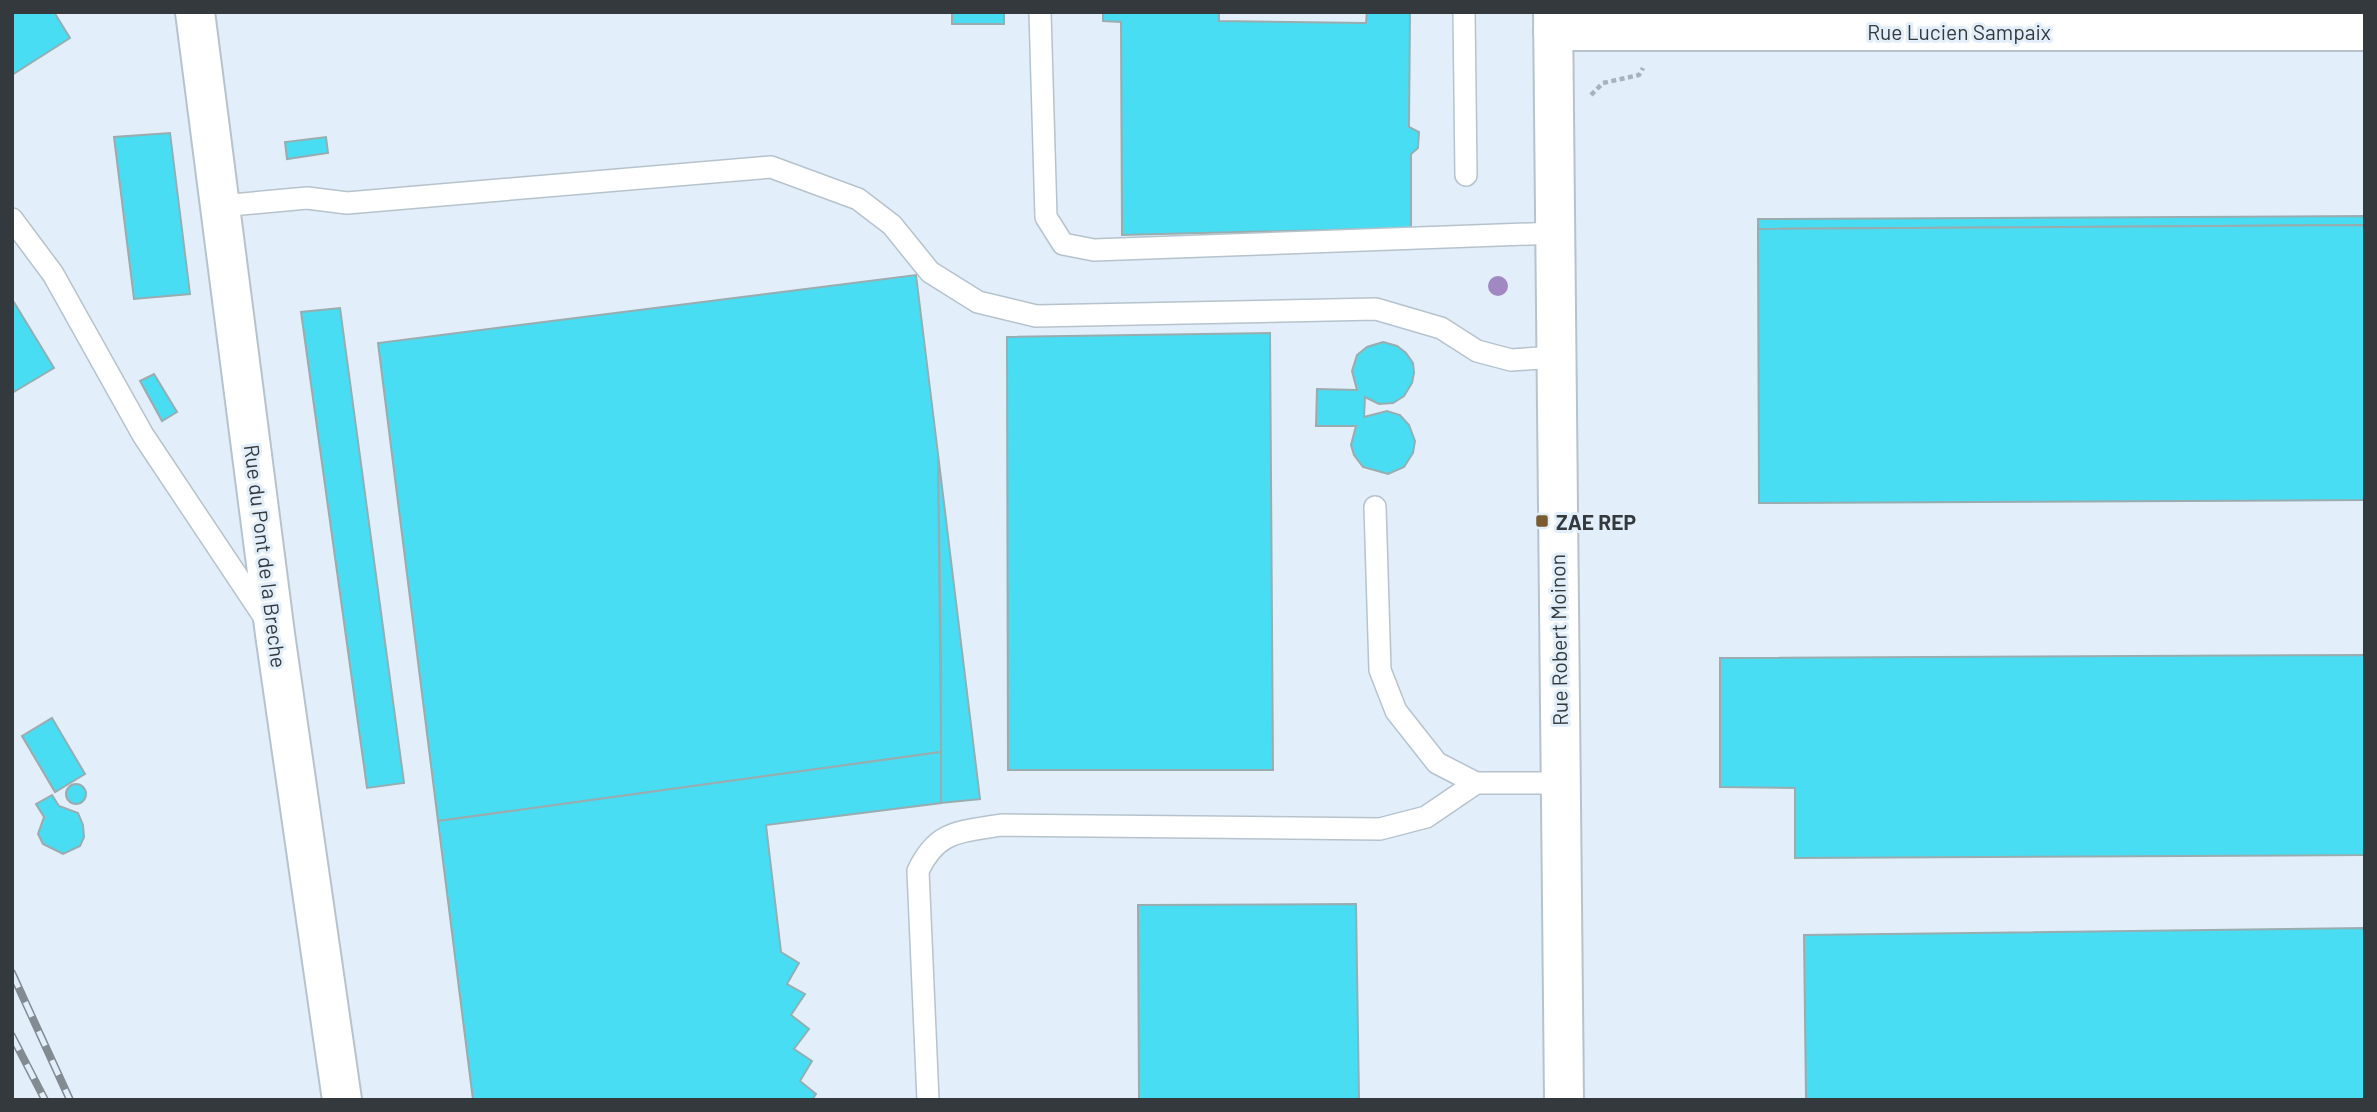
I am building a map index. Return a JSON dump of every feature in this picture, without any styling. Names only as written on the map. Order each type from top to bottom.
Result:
[{"type":"street","name":"Rue du Pont de la Breche","points":[[195,12],[275,634],[342,1100]]},
{"type":"street","name":"Rue Robert Moinon","points":[[1553,22],[1564,1100]]},
{"type":"street","name":"Rue Lucien Sampaix","points":[[1553,22],[2365,31]]},
{"type":"lane","points":[[1040,12],[1046,217],[1063,244],[1094,250],[1555,233]]},
{"type":"lane","points":[[1464,12],[1466,175]]},
{"type":"lane","points":[[220,206],[307,198],[347,203],[771,167],[858,199],[892,225],[930,272],[978,302],[1036,316],[1376,309],[1441,328],[1477,351],[1511,360],[1555,357]]},
{"type":"lane","points":[[12,219],[53,274],[143,435],[275,634]]},
{"type":"lane","points":[[1375,507],[1380,670],[1396,711],[1437,762],[1476,783],[1560,783]]},
{"type":"lane","points":[[928,1100],[918,871],[928,850],[954,833],[1001,825],[1380,829],[1426,817],[1476,783]]},
{"type":"building","points":[[12,12],[54,12],[70,38],[12,75]]},
{"type":"building","points":[[952,12],[1004,12],[1004,24],[952,24]]},
{"type":"building","points":[[1103,12],[1219,12],[1219,21],[1366,23],[1367,12],[1410,12],[1409,127],[1419,132],[1418,148],[1411,154],[1411,228],[1122,235],[1121,22],[1103,21]]},
{"type":"building","points":[[170,133],[190,294],[134,299],[114,137]]},
{"type":"building","points":[[326,137],[328,153],[287,159],[285,142]]},
{"type":"building","points":[[2365,216],[2365,225],[1758,229],[1758,219]]},
{"type":"building","points":[[2365,225],[2365,500],[1759,503],[1758,229]]},
{"type":"building","points":[[916,275],[938,454],[941,752],[438,821],[378,343]]},
{"type":"building","points":[[12,299],[54,368],[12,393]]},
{"type":"building","points":[[340,308],[404,783],[367,788],[301,312]]},
{"type":"building","points":[[1270,333],[1273,770],[1008,770],[1007,337]]},
{"type":"building","points":[[1383,342],[1397,346],[1406,353],[1413,363],[1414,373],[1412,383],[1404,396],[1393,403],[1379,404],[1365,397],[1364,417],[1387,411],[1400,415],[1409,425],[1415,441],[1413,453],[1404,467],[1388,474],[1363,467],[1354,455],[1351,445],[1356,426],[1316,426],[1317,389],[1357,390],[1352,371],[1357,355],[1367,347]]},
{"type":"building","points":[[154,374],[177,412],[162,421],[140,381]]},
{"type":"building","points":[[938,454],[980,799],[941,803],[941,665]]},
{"type":"building","points":[[2364,655],[2365,855],[1795,858],[1795,788],[1720,787],[1720,658]]},
{"type":"building","points":[[52,718],[85,774],[55,792],[22,736]]},
{"type":"building","points":[[941,752],[941,803],[766,825],[781,952],[799,963],[787,984],[805,994],[791,1015],[809,1029],[794,1049],[812,1061],[800,1081],[816,1094],[812,1100],[473,1100],[438,821]]},
{"type":"building","points":[[76,784],[83,787],[86,794],[83,801],[76,804],[69,801],[66,794],[69,787]]},
{"type":"building","points":[[52,795],[59,806],[78,813],[83,825],[84,837],[80,846],[63,854],[43,844],[38,834],[44,817],[36,804]]},
{"type":"building","points":[[1356,904],[1359,1100],[1139,1100],[1138,905]]},
{"type":"building","points":[[2365,928],[2365,1100],[1806,1100],[1804,935]]},
{"type":"railway","points":[[12,973],[70,1100]]},
{"type":"railway","points":[[12,1036],[45,1100]]},
{"type":"place","name":"ZAE REP","points":[[1542,521]]}]
